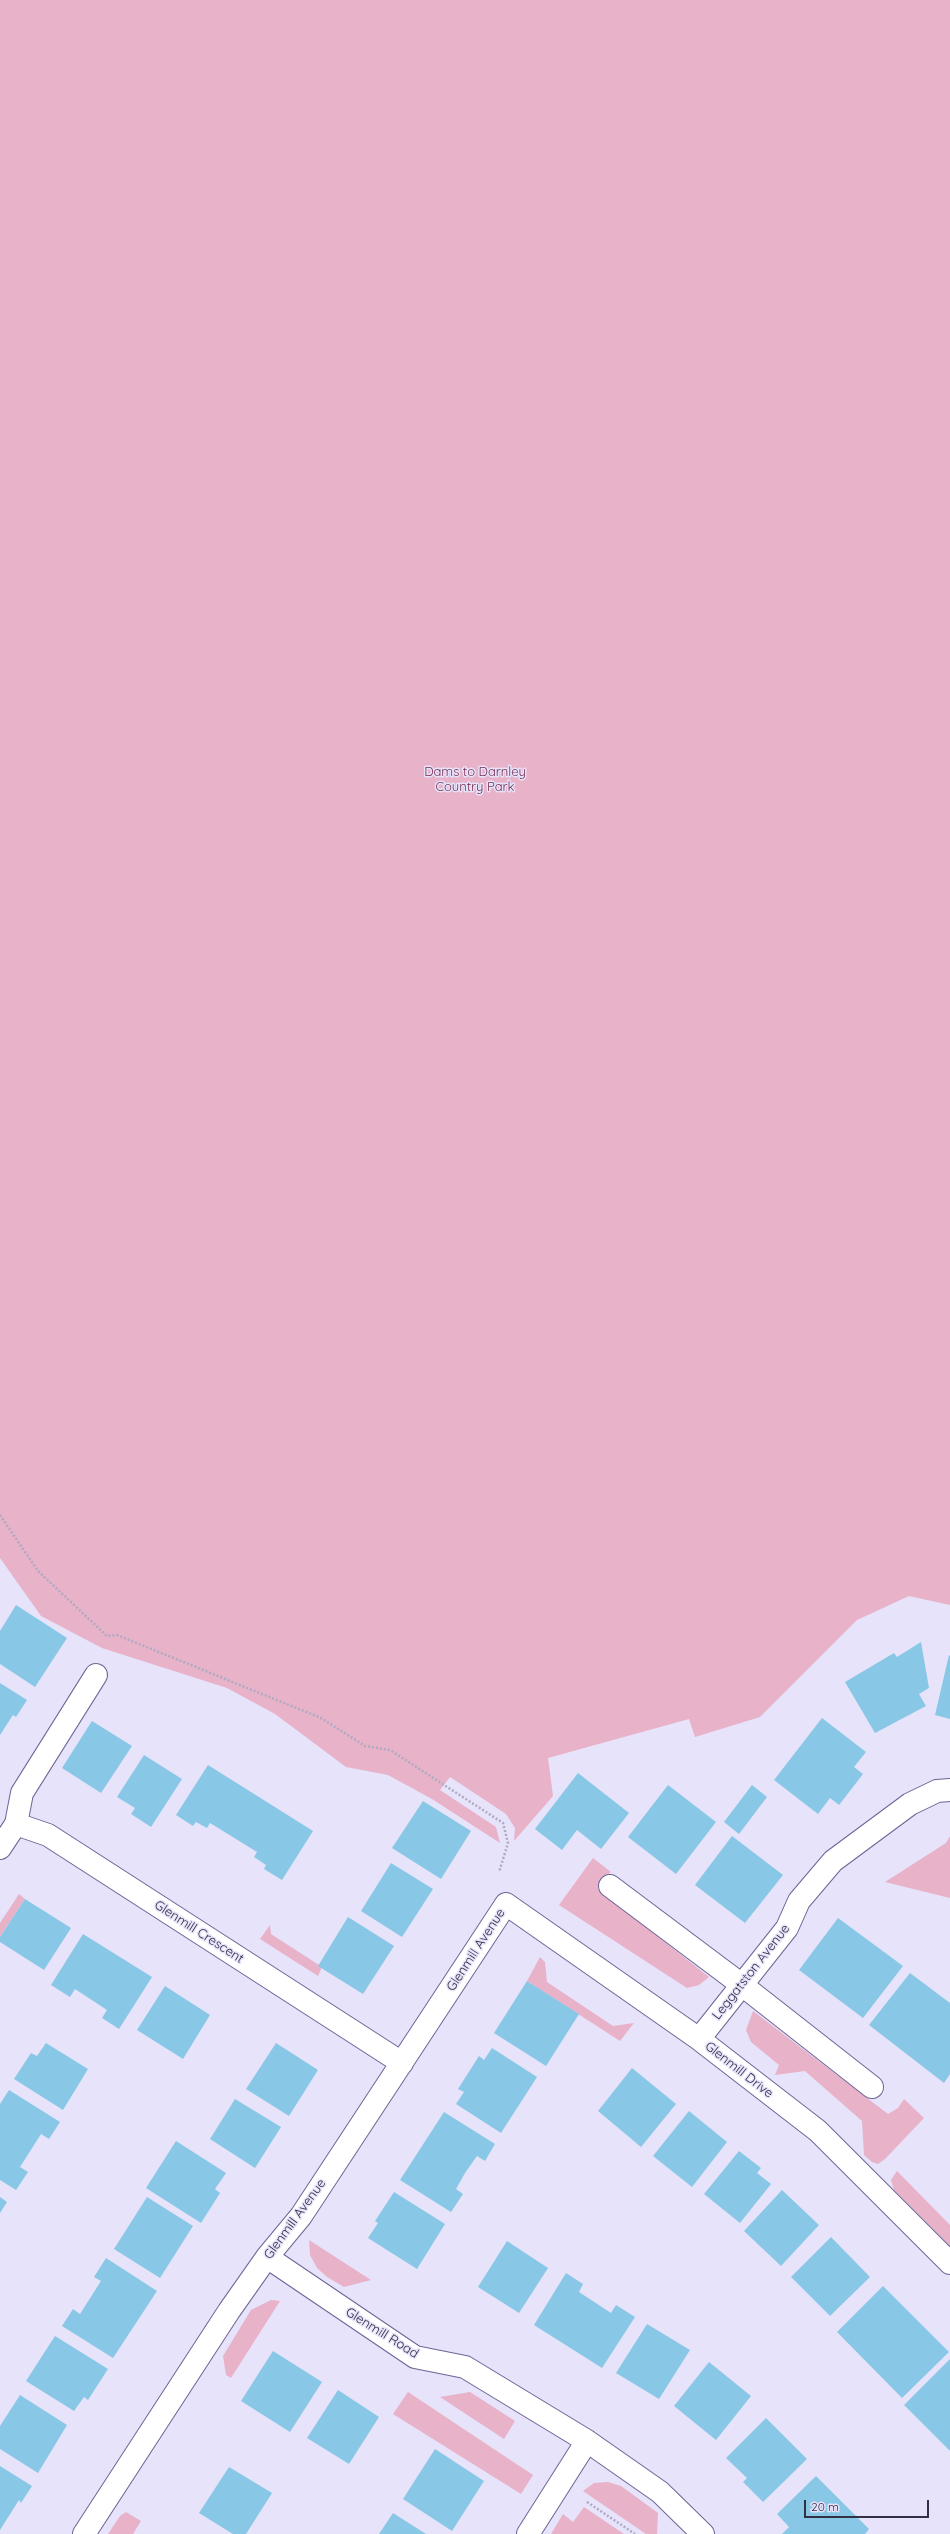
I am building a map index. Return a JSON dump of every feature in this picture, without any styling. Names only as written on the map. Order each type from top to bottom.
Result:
[{"type":"street","points":[[0,1848],[16,1824],[22,1793],[96,1675]]},
{"type":"street","name":"Leggatston Avenue","points":[[699,2039],[787,1928],[799,1901],[833,1861],[910,1804],[937,1791],[950,1790]]},
{"type":"street","name":"Glenmill Crescent","points":[[16,1824],[48,1836],[402,2063]]},
{"type":"street","points":[[610,1886],[742,1985],[872,2086]]},
{"type":"street","name":"Glenmill Drive","points":[[506,1904],[699,2039],[818,2131],[950,2263]]},
{"type":"street","name":"Glenmill Avenue","points":[[84,2534],[229,2311],[267,2257],[301,2216],[506,1904]]},
{"type":"street","name":"Glenmill Road","points":[[267,2257],[415,2357],[465,2367],[587,2441],[660,2492],[703,2534]]},
{"type":"street","points":[[528,2534],[587,2441]]},
{"type":"path","points":[[0,1515],[38,1571],[108,1636],[117,1635],[321,1718],[365,1746],[390,1750],[503,1823],[508,1843],[499,1869],[506,1904]]},
{"type":"path","points":[[560,2484],[635,2534]]},
{"type":"green space","name":"Dams to Darnley Country Park","points":[[0,0],[950,0],[950,1605],[909,1596],[857,1620],[760,1717],[695,1737],[689,1719],[548,1758],[553,1796],[514,1841],[515,1828],[506,1814],[450,1777],[440,1790],[496,1827],[500,1843],[432,1799],[388,1775],[346,1767],[275,1714],[227,1688],[102,1648],[41,1616],[0,1558]]},
{"type":"green space","points":[[950,1836],[950,1898],[885,1882],[946,1843]]},
{"type":"green space","points":[[593,1858],[611,1872],[599,1881],[598,1889],[709,1977],[699,1985],[687,1988],[559,1905]]},
{"type":"green space","points":[[19,1894],[25,1899],[0,1937],[0,1923]]},
{"type":"green space","points":[[270,1925],[271,1934],[322,1967],[318,1976],[260,1939]]},
{"type":"green space","points":[[540,1957],[545,1962],[547,1982],[613,2026],[634,2023],[620,2041],[527,1981]]},
{"type":"green space","points":[[753,2011],[888,2114],[898,2108],[904,2099],[924,2118],[885,2159],[878,2164],[872,2162],[864,2155],[862,2121],[805,2071],[775,2075],[779,2065],[751,2042],[746,2030]]},
{"type":"green space","points":[[897,2171],[950,2225],[950,2246],[894,2190],[891,2180]]},
{"type":"green space","points":[[309,2240],[371,2280],[344,2287],[327,2277],[317,2268],[310,2255]]},
{"type":"green space","points":[[271,2300],[280,2301],[231,2378],[226,2375],[223,2356],[251,2310]]},
{"type":"green space","points":[[408,2392],[533,2475],[521,2494],[393,2414]]},
{"type":"green space","points":[[470,2392],[515,2421],[504,2439],[440,2397]]},
{"type":"green space","points":[[608,2482],[621,2486],[658,2513],[657,2534],[646,2534],[583,2491],[594,2483]]},
{"type":"green space","points":[[584,2507],[624,2534],[551,2534],[563,2514],[573,2522]]},
{"type":"green space","points":[[126,2512],[141,2521],[133,2534],[108,2534],[120,2516]]},
{"type":"building","points":[[16,1605],[67,1638],[35,1687],[0,1664],[0,1631]]},
{"type":"building","points":[[921,1642],[929,1688],[919,1694],[926,1706],[875,1733],[845,1682],[894,1653],[897,1657]]},
{"type":"building","points":[[949,1655],[950,1656],[950,1719],[935,1715]]},
{"type":"building","points":[[0,1683],[27,1700],[16,1717],[13,1715],[0,1735]]},
{"type":"building","points":[[822,1718],[866,1752],[854,1767],[863,1774],[839,1805],[830,1798],[818,1814],[774,1780]]},
{"type":"building","points":[[92,1721],[132,1746],[101,1793],[62,1768]]},
{"type":"building","points":[[144,1755],[182,1779],[151,1827],[131,1814],[135,1808],[117,1797]]},
{"type":"building","points":[[208,1765],[313,1831],[282,1880],[264,1869],[266,1865],[254,1857],[257,1852],[210,1823],[207,1828],[196,1822],[193,1826],[176,1815]]},
{"type":"building","points":[[578,1773],[629,1813],[601,1849],[577,1830],[562,1850],[535,1829]]},
{"type":"building","points":[[668,1785],[716,1822],[676,1874],[628,1837]]},
{"type":"building","points":[[752,1785],[767,1797],[739,1834],[724,1822]]},
{"type":"building","points":[[423,1801],[471,1831],[441,1879],[392,1848]]},
{"type":"building","points":[[732,1836],[783,1875],[745,1923],[695,1885]]},
{"type":"building","points":[[391,1863],[433,1889],[402,1937],[361,1911]]},
{"type":"building","points":[[25,1899],[71,1928],[44,1970],[0,1942],[0,1937]]},
{"type":"building","points":[[348,1917],[394,1946],[363,1994],[318,1966]]},
{"type":"building","points":[[838,1918],[903,1966],[863,2018],[799,1970]]},
{"type":"building","points":[[83,1934],[152,1977],[119,2029],[102,2018],[107,2010],[75,1989],[70,1997],[51,1985]]},
{"type":"building","points":[[910,1973],[950,2003],[950,2074],[944,2083],[869,2025]]},
{"type":"building","points":[[527,1981],[579,2014],[546,2066],[494,2033]]},
{"type":"building","points":[[165,1986],[210,2015],[183,2059],[137,2030]]},
{"type":"building","points":[[46,2043],[88,2069],[63,2110],[14,2079],[31,2053],[37,2056]]},
{"type":"building","points":[[276,2043],[318,2070],[289,2116],[246,2089]]},
{"type":"building","points":[[492,2048],[537,2077],[501,2133],[456,2104],[464,2092],[458,2089],[479,2056],[484,2060]]},
{"type":"building","points":[[632,2068],[676,2104],[641,2147],[598,2111]]},
{"type":"building","points":[[9,2090],[60,2122],[49,2139],[41,2134],[20,2167],[28,2172],[16,2190],[0,2180],[0,2104]]},
{"type":"building","points":[[235,2099],[281,2127],[255,2168],[210,2139]]},
{"type":"building","points":[[689,2111],[727,2142],[692,2187],[653,2156]]},
{"type":"building","points":[[444,2112],[495,2144],[485,2161],[477,2156],[465,2173],[456,2189],[463,2194],[451,2212],[400,2180]]},
{"type":"building","points":[[176,2141],[226,2173],[215,2189],[220,2193],[201,2223],[146,2188]]},
{"type":"building","points":[[739,2151],[761,2168],[757,2173],[771,2184],[740,2223],[704,2194]]},
{"type":"building","points":[[782,2190],[819,2225],[781,2266],[744,2231]]},
{"type":"building","points":[[394,2192],[445,2224],[417,2269],[368,2238],[378,2223],[375,2221]]},
{"type":"building","points":[[0,2197],[7,2202],[0,2213]]},
{"type":"building","points":[[147,2197],[193,2226],[160,2278],[114,2249]]},
{"type":"building","points":[[831,2237],[870,2277],[830,2316],[791,2277]]},
{"type":"building","points":[[507,2241],[548,2268],[519,2313],[478,2287]]},
{"type":"building","points":[[106,2258],[157,2291],[113,2358],[62,2326],[73,2309],[80,2314],[101,2281],[94,2277]]},
{"type":"building","points":[[566,2273],[583,2284],[579,2292],[611,2313],[616,2305],[635,2317],[602,2368],[534,2325]]},
{"type":"building","points":[[883,2286],[949,2352],[902,2398],[837,2332]]},
{"type":"building","points":[[647,2324],[690,2350],[659,2399],[616,2373]]},
{"type":"building","points":[[55,2336],[108,2369],[88,2400],[84,2397],[74,2411],[26,2381]]},
{"type":"building","points":[[273,2351],[322,2382],[290,2432],[241,2401]]},
{"type":"building","points":[[950,2359],[950,2451],[904,2405]]},
{"type":"building","points":[[709,2362],[751,2396],[716,2440],[674,2406]]},
{"type":"building","points":[[338,2390],[379,2417],[349,2464],[307,2438]]},
{"type":"building","points":[[20,2395],[67,2425],[38,2473],[0,2449],[0,2426]]},
{"type":"building","points":[[766,2418],[807,2459],[763,2502],[743,2482],[747,2478],[726,2458]]},
{"type":"building","points":[[435,2449],[484,2481],[452,2531],[403,2499]]},
{"type":"building","points":[[0,2466],[32,2486],[21,2503],[19,2500],[0,2530]]},
{"type":"building","points":[[229,2467],[272,2493],[246,2534],[233,2534],[199,2513]]},
{"type":"building","points":[[816,2476],[869,2529],[865,2534],[782,2534],[789,2527],[777,2514]]},
{"type":"building","points":[[393,2513],[426,2534],[379,2534]]}]
